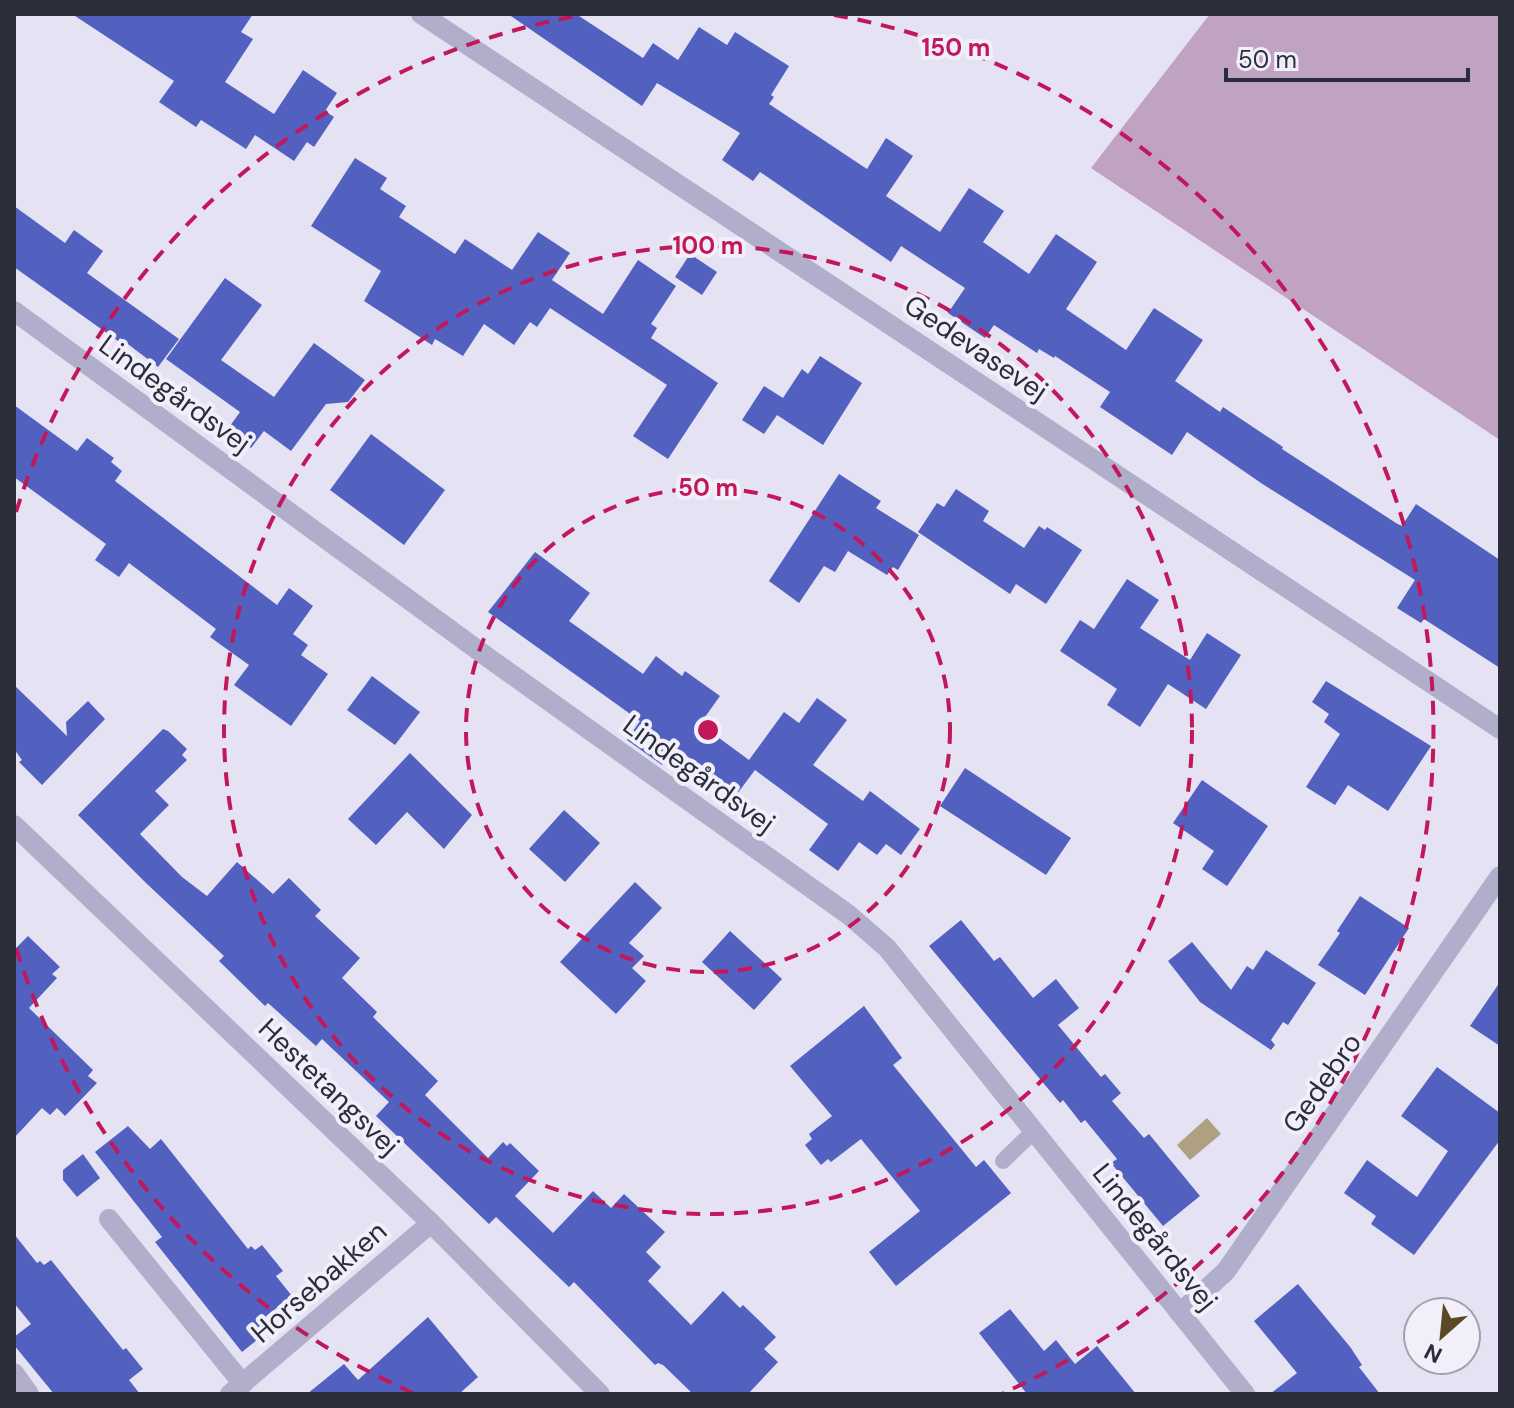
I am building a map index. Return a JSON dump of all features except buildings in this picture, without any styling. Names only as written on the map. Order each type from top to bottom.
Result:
[{"type":"street","name":"Gedevasevej","points":[[421,14],[1500,729]]},
{"type":"street","name":"Lindegårdsvej","points":[[14,311],[490,659],[849,915],[887,948],[1245,1394]]},
{"type":"street","name":"Hestetangsvej","points":[[14,825],[431,1223],[594,1392]]},
{"type":"street","name":"Gedebro","points":[[1180,1313],[1226,1271],[1500,876]]},
{"type":"street","name":"Horsebakken","points":[[109,1219],[236,1389],[431,1223]]},
{"type":"street","points":[[14,1373],[29,1394]]},
{"type":"lane","points":[[1003,1161],[1034,1131]]},
{"type":"shaded area","points":[[1210,14],[1500,14],[1500,440],[1091,168]]},
{"type":"shaded area","points":[[1207,1118],[1221,1134],[1190,1160],[1177,1145]]}]
